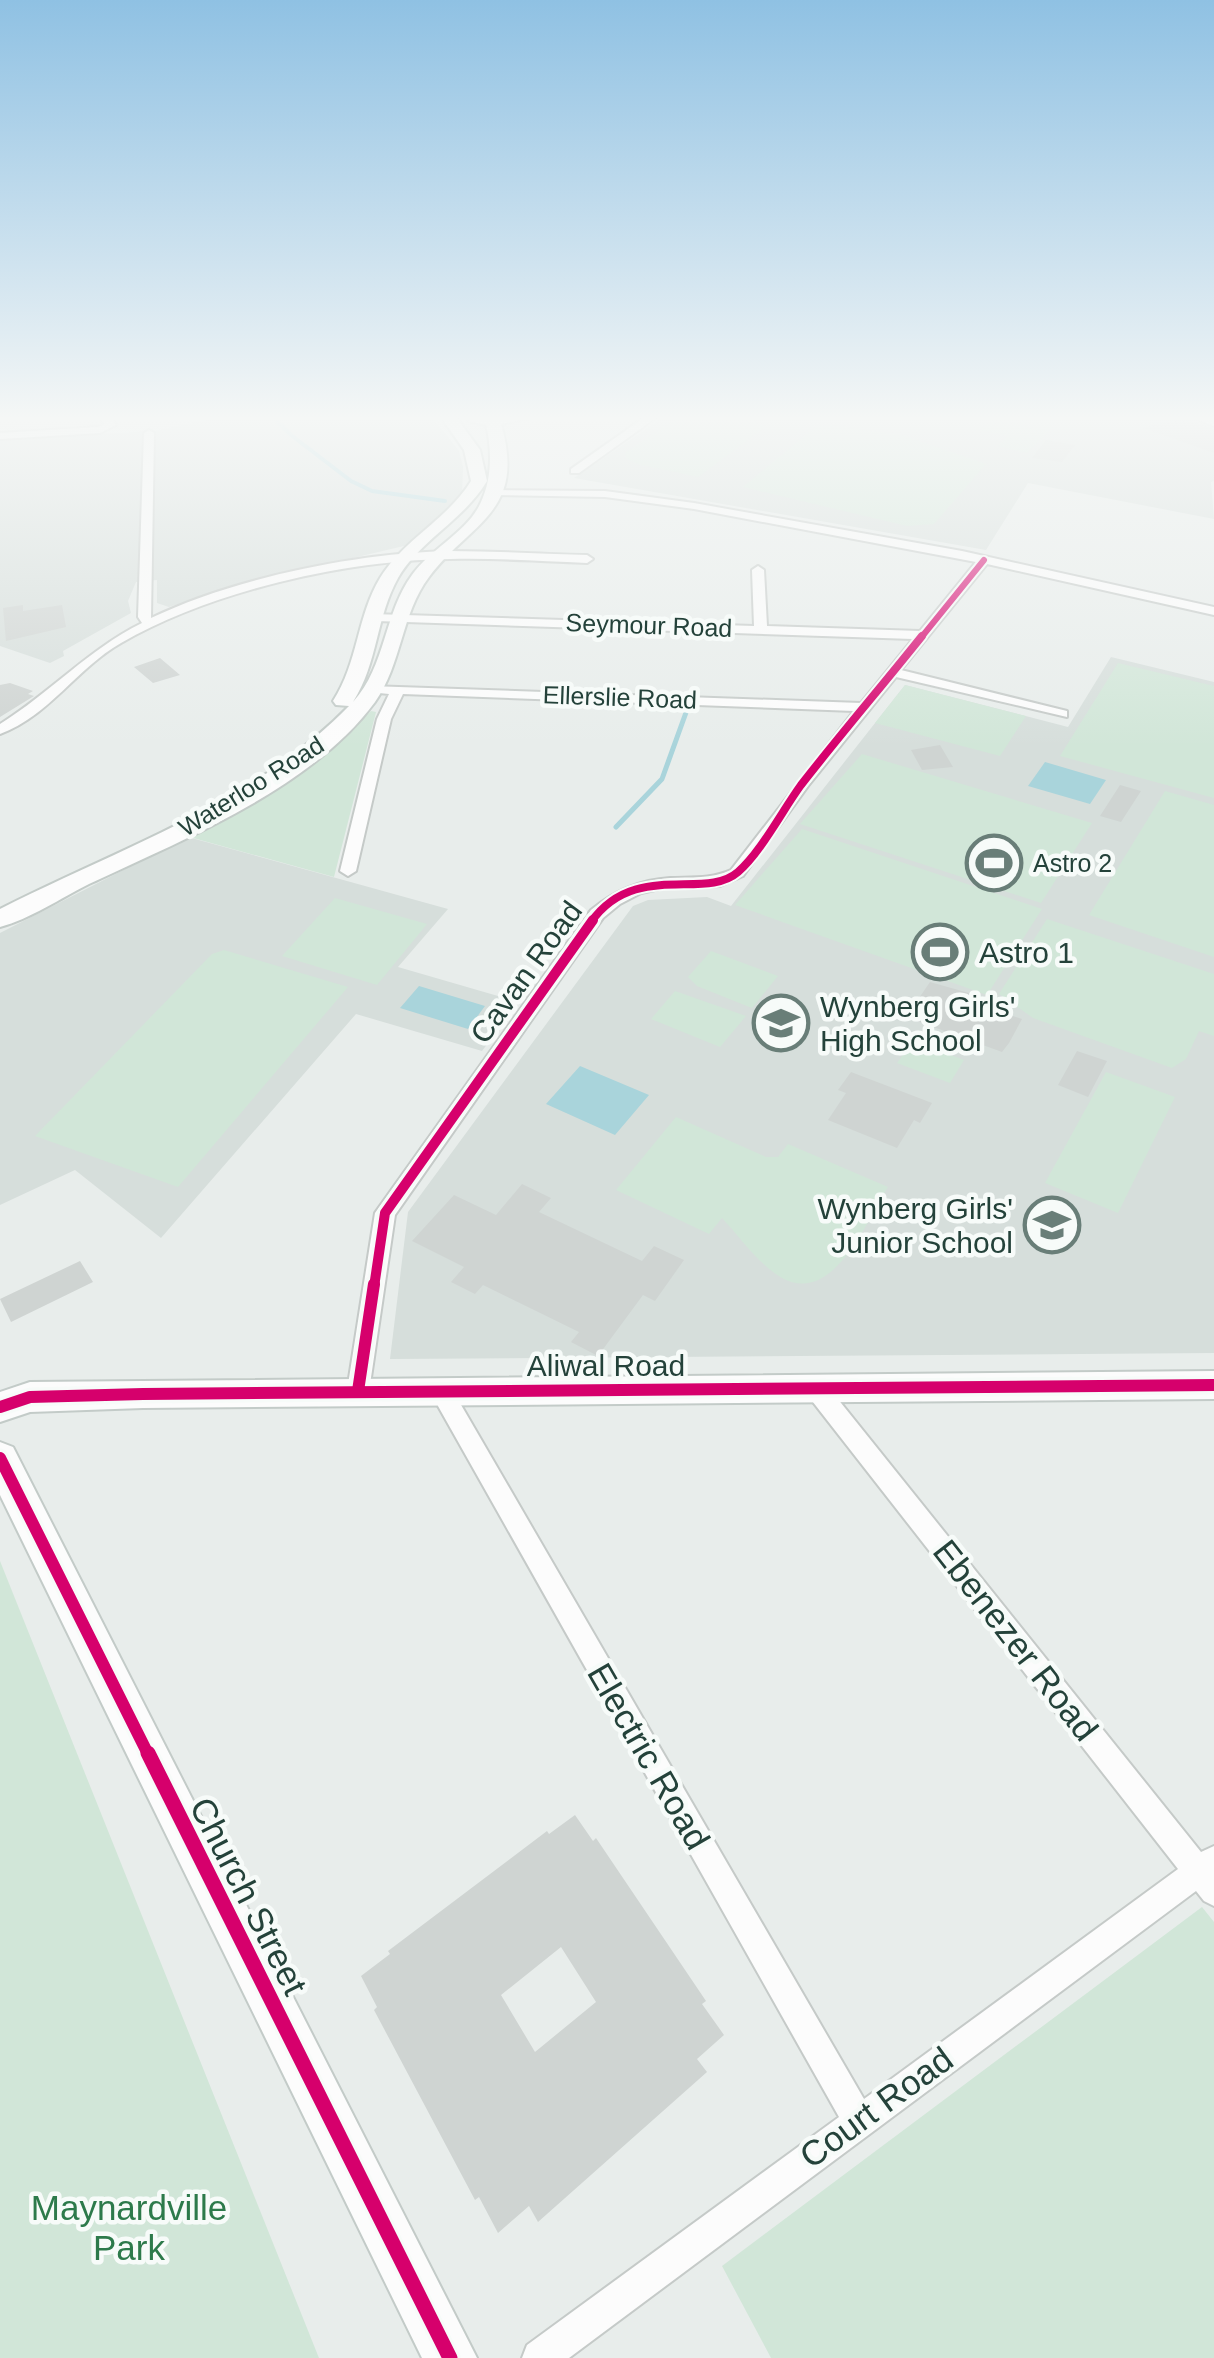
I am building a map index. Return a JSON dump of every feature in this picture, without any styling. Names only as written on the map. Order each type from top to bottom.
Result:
[{"type":"main road","name":"Waterloo Road","points":[[61,886],[106,854],[238,779],[317,728],[360,677],[388,580],[441,527]]},
{"type":"main road","name":"Waterloo Road","points":[[0,919],[173,834],[281,773],[337,731],[386,690],[390,662],[413,588],[438,556],[470,527]]},
{"type":"main road","name":"Aliwal Road","points":[[0,1407],[45,1397],[445,1390],[1214,1386]]},
{"type":"main road","name":"Church Street","points":[[0,1458],[450,2358]]},
{"type":"street","points":[[146,527],[144,617],[148,623]]},
{"type":"street","points":[[802,527],[984,560],[1214,611]]},
{"type":"street","points":[[0,730],[43,704],[102,650],[148,623],[240,589],[353,562],[438,556],[587,559]]},
{"type":"street","name":"Cavan Road","points":[[358,1392],[385,1214],[586,929],[605,906],[636,889],[664,883],[720,881],[737,874],[803,783],[984,560]]},
{"type":"street","points":[[758,570],[761,629]]},
{"type":"street","name":"Seymour Road","points":[[376,617],[923,635]]},
{"type":"street","points":[[896,673],[1062,714]]},
{"type":"street","points":[[348,871],[384,720],[386,690]]},
{"type":"street","name":"Ellerslie Road","points":[[386,690],[867,707]]},
{"type":"street","name":"Electric Road","points":[[445,1390],[446,1399],[530,1550],[858,2120]]},
{"type":"street","name":"Ebenezer Road","points":[[817,1390],[1208,1874]]},
{"type":"street","name":"Court Road","points":[[540,2358],[858,2120],[1208,1874]]},
{"type":"shaded area","points":[[0,527],[430,527],[408,545],[234,586],[169,607],[157,603],[157,580],[136,582],[128,601],[131,613],[63,651],[64,656],[50,663],[0,646]]},
{"type":"shaded area","points":[[855,527],[1000,527],[986,550]]},
{"type":"shaded area","name":"Wynberg Girls' High School","points":[[1111,657],[1214,682],[1214,1353],[390,1359],[408,1212],[633,906],[648,900],[707,897],[731,906],[905,685],[1068,727]]},
{"type":"shaded area","points":[[188,837],[448,909],[398,967],[519,1002],[482,1051],[356,1014],[161,1238],[75,1170],[0,1205],[0,933]]},
{"type":"green space","points":[[1118,663],[1214,686],[1214,798],[1060,756]]},
{"type":"green space","points":[[905,685],[1026,716],[1000,756],[875,723]]},
{"type":"green space","points":[[371,711],[376,712],[334,877],[186,836],[324,754]]},
{"type":"green space","name":"Astro 2","points":[[862,754],[1092,823],[1041,903],[800,824]]},
{"type":"green space","points":[[1165,791],[1214,805],[1214,957],[1089,915]]},
{"type":"green space","name":"Astro 1","points":[[802,829],[1042,909],[987,995],[735,905]]},
{"type":"green space","points":[[335,898],[427,924],[377,985],[282,956]]},
{"type":"green space","points":[[1047,919],[1214,974],[1214,1036],[1199,1031],[1186,1059],[1172,1068],[1033,1018],[999,994]]},
{"type":"green space","points":[[224,950],[348,987],[178,1187],[35,1136],[212,954]]},
{"type":"green space","points":[[711,951],[778,976],[752,1008],[697,986],[688,977]]},
{"type":"green space","points":[[675,991],[746,1016],[720,1047],[651,1019]]},
{"type":"green space","points":[[913,1041],[964,1060],[950,1083],[897,1063]]},
{"type":"green space","points":[[1106,1072],[1175,1097],[1118,1213],[1045,1183]]},
{"type":"green space","points":[[676,1117],[766,1157],[778,1157],[788,1144],[888,1187],[846,1256],[817,1280],[800,1284],[774,1272],[722,1218],[709,1234],[616,1190]]},
{"type":"green space","name":"Maynardville Park","points":[[0,1561],[319,2358],[0,2358]]},
{"type":"green space","points":[[1202,1907],[1214,1922],[1214,2358],[771,2358],[722,2266]]},
{"type":"water","points":[[1045,762],[1106,780],[1090,804],[1028,786]]},
{"type":"water","points":[[419,986],[485,1006],[468,1029],[400,1008]]},
{"type":"water","points":[[580,1066],[649,1095],[615,1135],[546,1104]]},
{"type":"building","points":[[23,605],[23,611],[62,605],[66,627],[6,641],[3,608]]},
{"type":"building","points":[[160,658],[180,675],[153,683],[134,667]]},
{"type":"building","points":[[10,683],[33,691],[28,694],[34,696],[0,717],[0,685]]},
{"type":"building","points":[[940,745],[953,767],[922,770],[911,750]]},
{"type":"building","points":[[1120,785],[1141,791],[1121,822],[1100,816]]},
{"type":"building","points":[[930,982],[983,997],[978,1004],[1022,1019],[1002,1052],[906,1017]]},
{"type":"building","points":[[1077,1051],[1107,1061],[1088,1097],[1058,1085]]},
{"type":"building","points":[[851,1072],[932,1103],[920,1123],[914,1120],[897,1148],[828,1120],[846,1093],[838,1090]]},
{"type":"building","points":[[522,1184],[551,1198],[539,1212],[642,1261],[654,1246],[684,1260],[655,1301],[643,1295],[598,1356],[571,1342],[579,1332],[483,1285],[475,1294],[451,1282],[464,1267],[412,1241],[454,1195],[496,1215]]},
{"type":"building","points":[[80,1261],[93,1282],[11,1322],[0,1299]]},
{"type":"building","points":[[575,1815],[593,1841],[596,1838],[706,2001],[702,2004],[724,2035],[697,2059],[707,2072],[538,2222],[529,2206],[498,2233],[479,2197],[475,2200],[374,2010],[377,2007],[361,1976],[390,1954],[388,1951],[547,1831],[549,1834]],"holes":[[[561,1947],[596,2002],[535,2052],[501,1995]]]},
{"type":"waterway","points":[[616,827],[662,779],[688,707]]},
{"type":"cycle path","points":[[358,1391],[385,1213],[597,914],[636,889],[664,883],[720,881],[737,873],[803,783],[984,560]]},
{"type":"cycle path","points":[[0,1407],[30,1397],[143,1394],[1214,1385]]},
{"type":"cycle path","points":[[0,1458],[450,2358]]},
{"type":"place","name":"Astro 2","points":[[994,863]]},
{"type":"place","name":"Astro 1","points":[[940,952]]},
{"type":"place","name":"Wynberg Girls' High School","points":[[781,1023]]},
{"type":"place","name":"Wynberg Girls' Junior School","points":[[1052,1225]]}]
